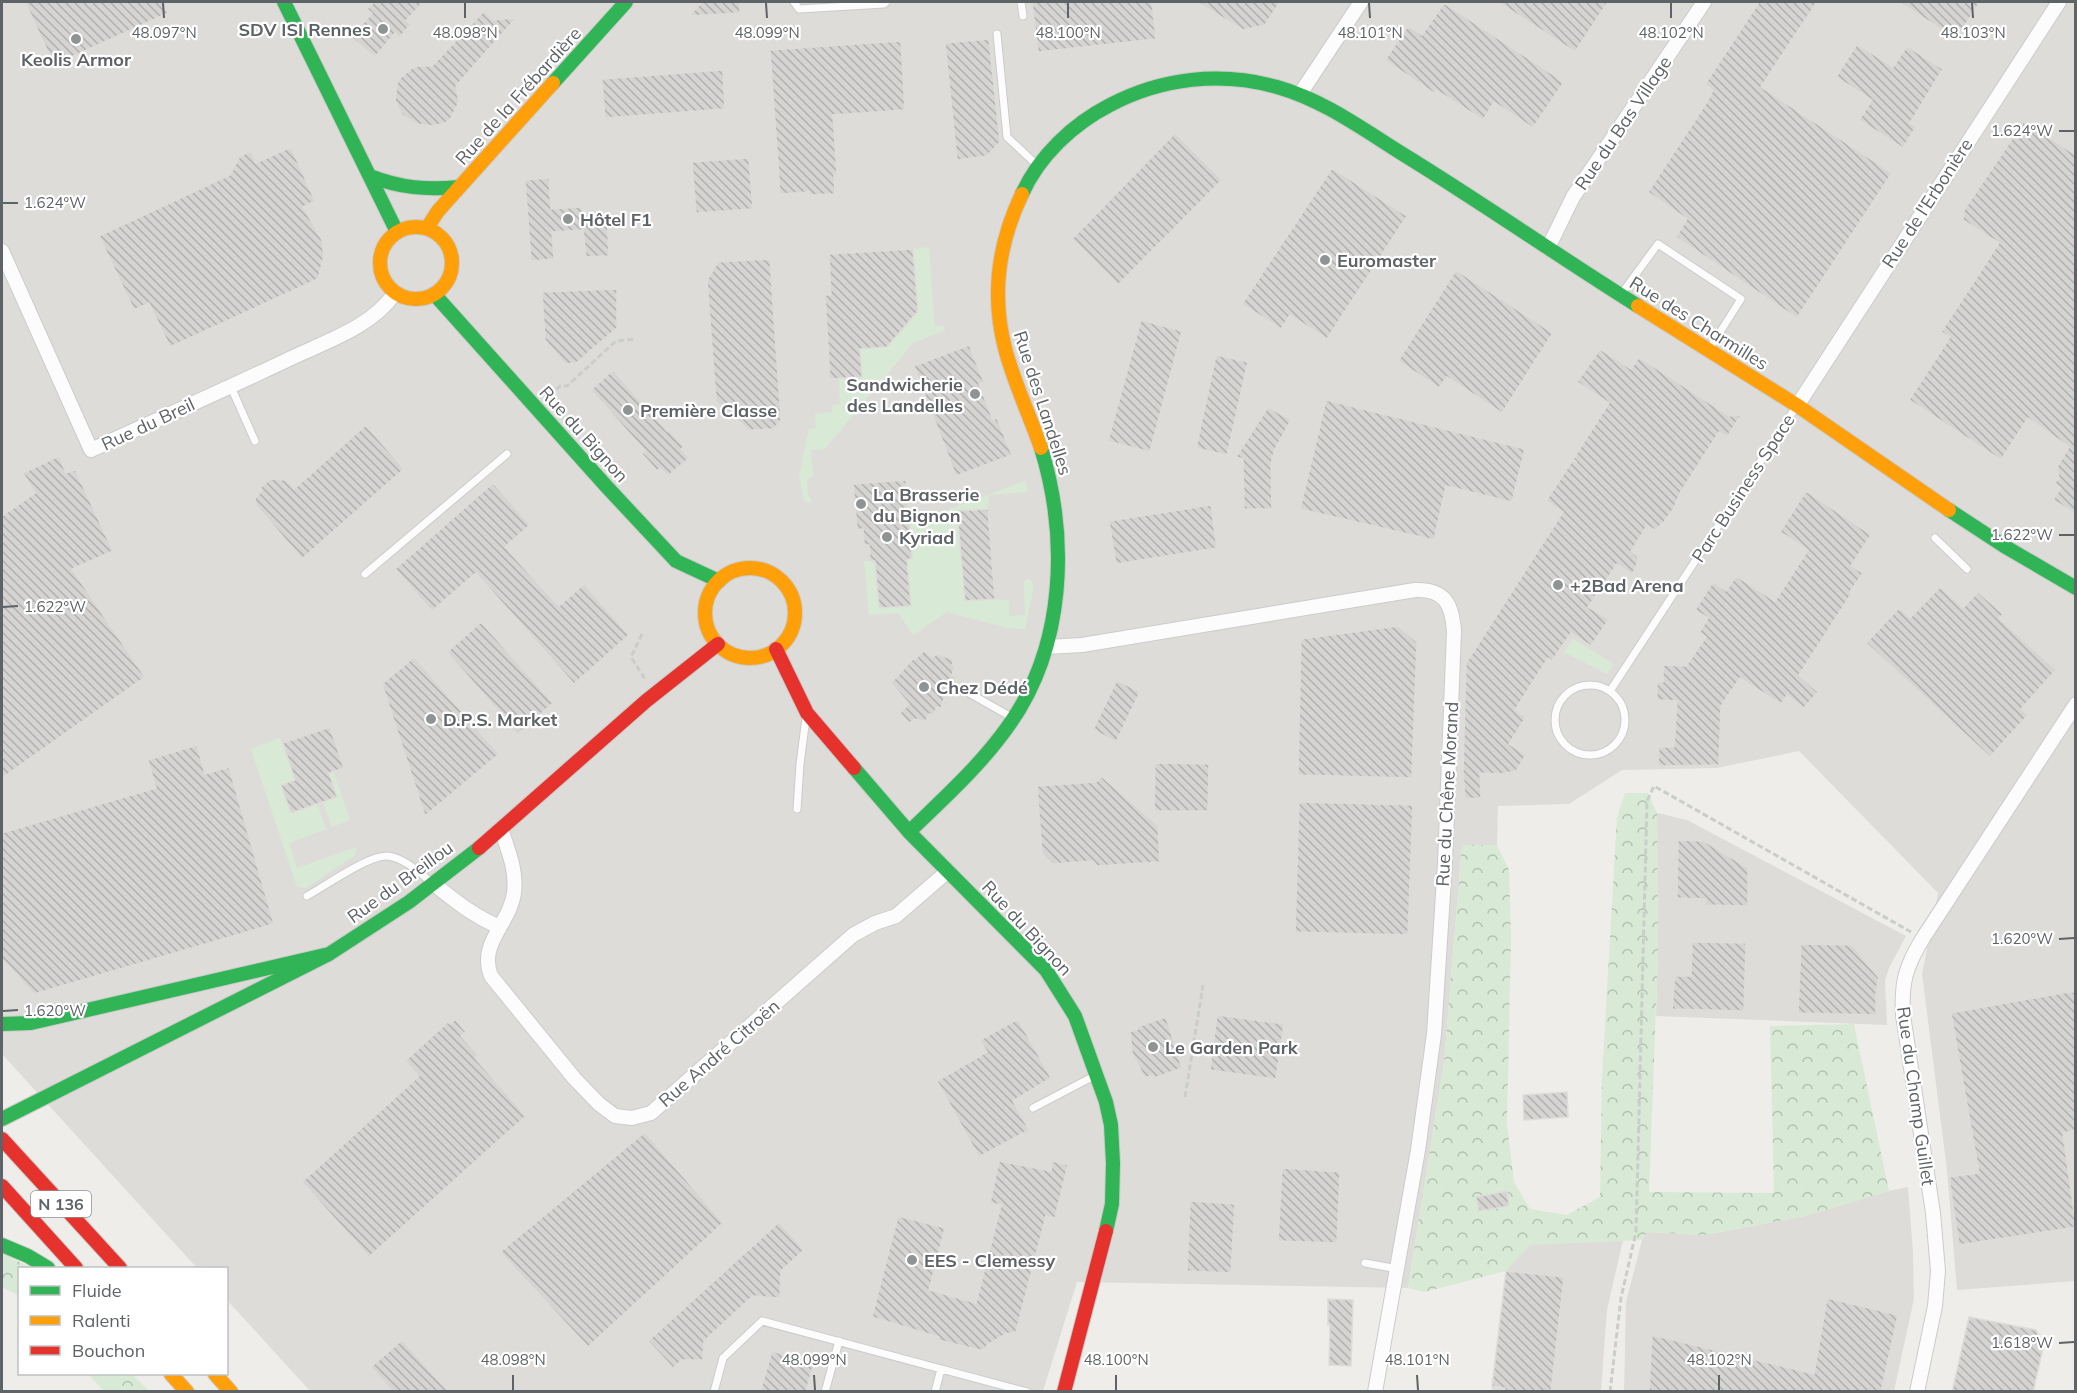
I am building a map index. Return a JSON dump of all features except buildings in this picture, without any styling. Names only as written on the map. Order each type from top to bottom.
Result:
[{"type":"main road","points":[[284,2],[397,232]]},
{"type":"main road","name":"Rue de la Frébardière","points":[[427,228],[459,186],[626,2]]},
{"type":"main road","name":"Rue des Landelles","points":[[909,832],[987,754],[1015,720],[1029,695],[1046,647],[1057,575],[1058,547],[1055,506],[1045,459],[1005,348],[998,299],[999,267],[1004,239],[1010,218],[1028,183],[1039,166],[1064,137],[1094,114],[1134,93],[1196,79],[1230,79],[1262,83],[1300,94]]},
{"type":"main road","name":"Rue des Charmilles","points":[[1300,94],[1326,105],[1470,195],[1548,248],[1797,406],[1989,537],[2076,588]]},
{"type":"main road","name":"Rue de la Frébardière","points":[[370,176],[388,184],[417,190],[459,186]]},
{"type":"main road","points":[[406,228],[427,228],[437,233],[446,242],[451,252],[453,264],[450,276],[444,287],[435,295],[426,299],[404,298],[386,285],[381,274],[382,250],[397,232],[406,228]]},
{"type":"main road","name":"Rue du Bignon","points":[[435,295],[676,561],[719,580]]},
{"type":"main road","points":[[750,568],[770,572],[781,580],[792,597],[795,616],[789,635],[776,649],[765,655],[740,656],[718,644],[710,632],[706,605],[719,580],[730,572],[750,568]]},
{"type":"main road","name":"Rue du Breillou","points":[[2,1119],[329,954],[434,884],[501,830],[655,694],[718,644]]},
{"type":"main road","name":"Rue du Bignon","points":[[776,649],[807,713],[909,832],[1046,970],[1076,1016],[1111,1125],[1112,1204],[1064,1392]]},
{"type":"main road","points":[[2,1024],[31,1023],[329,954]]},
{"type":"main road","name":"N 136","points":[[2,1139],[118,1267]]},
{"type":"main road","name":"N 136","points":[[2,1186],[74,1267]]},
{"type":"main road","points":[[2,1245],[28,1256],[45,1267]]},
{"type":"main road","points":[[172,1375],[187,1392]]},
{"type":"main road","points":[[216,1375],[231,1392]]},
{"type":"street","points":[[1300,94],[1361,2]]},
{"type":"street","name":"Rue du Bas Village","points":[[1548,248],[1573,197],[1704,2]]},
{"type":"street","name":"Rue de l'Erbonière","points":[[1797,406],[2059,2]]},
{"type":"street","name":"Rue du Breil","points":[[2,251],[91,450],[231,387],[367,320],[385,307],[395,293]]},
{"type":"street","name":"Rue du Chêne Morand","points":[[1046,647],[1082,645],[1415,590],[1426,590],[1443,596],[1449,605],[1454,631],[1445,851],[1434,1034],[1418,1150],[1375,1392]]},
{"type":"street","name":"Rue du Champ Guillet","points":[[1917,1392],[1935,1306],[1938,1270],[1934,1213],[1903,1015],[1902,992],[1906,971],[1923,938],[2076,704]]},
{"type":"street","name":"Rue André Citroën","points":[[501,830],[515,879],[514,896],[487,954],[487,966],[491,976],[586,1091],[615,1116],[632,1118],[651,1113],[853,935],[875,923],[896,916],[948,871]]},
{"type":"street","points":[[434,884],[481,919],[500,927]]},
{"type":"lane","points":[[794,2],[799,9],[844,4],[884,4],[886,2]]},
{"type":"lane","points":[[818,2],[824,8]]},
{"type":"lane","points":[[1021,2],[1023,16]]},
{"type":"lane","points":[[997,34],[1006,137],[1039,166]]},
{"type":"lane","points":[[1621,295],[1658,244],[1741,299],[1709,351]]},
{"type":"lane","points":[[231,387],[255,441]]},
{"type":"lane","name":"Parc Business Space","points":[[1610,691],[1797,406]]},
{"type":"lane","points":[[365,574],[507,454]]},
{"type":"lane","points":[[1935,538],[1967,569]]},
{"type":"lane","points":[[1600,686],[1610,691],[1623,710],[1622,733],[1616,743],[1596,754],[1574,751],[1564,744],[1555,723],[1560,701],[1577,687],[1600,686]]},
{"type":"lane","points":[[969,693],[1015,720]]},
{"type":"lane","points":[[797,809],[807,713]]},
{"type":"lane","points":[[307,896],[372,858],[388,856],[402,861],[434,884]]},
{"type":"lane","points":[[1033,1108],[1096,1075]]},
{"type":"lane","points":[[1365,1263],[1398,1269]]},
{"type":"lane","points":[[714,1392],[723,1358],[762,1321],[1028,1392]]},
{"type":"lane","points":[[825,1392],[839,1341]]},
{"type":"lane","points":[[935,1392],[941,1369]]},
{"type":"path","points":[[535,406],[560,386],[567,387],[616,341],[636,339]]},
{"type":"path","points":[[642,634],[631,657],[655,694]]},
{"type":"path","points":[[1610,1392],[1621,1298],[1636,1232],[1647,801],[1654,786],[1923,938]]},
{"type":"path","points":[[1185,1097],[1203,985]]},
{"type":"shaded area","points":[[2,2],[2075,2],[2075,1281],[1957,1290],[1947,1170],[1922,974],[1938,893],[1799,751],[1717,768],[1622,770],[1569,804],[1498,806],[1497,845],[1462,846],[1444,1063],[1408,1288],[1077,1282],[1043,1391],[310,1391],[228,1301],[228,1267],[196,1267],[2,1054]]},
{"type":"shaded area","points":[[1657,813],[1687,820],[1906,936],[1889,968],[1885,981],[1887,1025],[1656,1016]]},
{"type":"shaded area","points":[[1908,1187],[1914,1299],[1894,1391],[1624,1392],[1626,1302],[1642,1240],[1647,1232],[1704,1235],[1805,1216]]},
{"type":"shaded area","points":[[1623,1240],[1607,1310],[1601,1391],[1491,1392],[1510,1245]]},
{"type":"green space","points":[[929,247],[935,326],[944,326],[945,330],[913,343],[825,449],[811,450],[813,477],[807,479],[808,494],[812,503],[804,501],[799,476],[809,429],[816,428],[815,414],[832,412],[832,405],[840,404],[839,379],[862,377],[860,349],[887,347],[918,312],[913,249]]},
{"type":"green space","points":[[1025,481],[1028,492],[989,495],[988,509],[957,512],[965,601],[995,599],[1009,601],[1009,616],[1025,615],[1024,581],[1030,579],[1033,583],[1033,590],[1025,629],[1008,628],[947,612],[913,635],[898,613],[869,615],[864,561],[875,561],[879,608],[910,606],[907,560],[912,558],[909,520],[939,513]]},
{"type":"green space","points":[[1573,639],[1614,664],[1607,674],[1564,652]]},
{"type":"green space","points":[[280,738],[295,780],[281,785],[290,813],[317,804],[326,829],[289,843],[297,868],[356,847],[355,855],[306,888],[297,887],[251,749]]},
{"type":"green space","points":[[333,771],[350,820],[332,827],[323,802],[337,797],[329,773]]},
{"type":"green space","points":[[1625,793],[1648,793],[1657,813],[1658,954],[1649,1192],[1774,1193],[1770,1026],[1854,1024],[1889,1191],[1805,1216],[1704,1235],[1647,1232],[1642,1240],[1530,1245],[1506,1271],[1424,1292],[1408,1288],[1444,1063],[1462,845],[1497,845],[1509,870],[1511,935],[1507,1124],[1514,1182],[1530,1209],[1567,1215],[1600,1197],[1602,1077],[1617,817]]},
{"type":"green space","points":[[2,1253],[29,1267],[18,1267],[18,1295],[2,1287]]},
{"type":"green space","points":[[89,1375],[113,1375],[127,1391],[104,1391]]},
{"type":"green space","points":[[113,1375],[133,1375],[149,1391],[127,1391]]},
{"type":"traffic: fast","points":[[284,2],[397,232]]},
{"type":"traffic: fast","points":[[553,83],[626,2]]},
{"type":"traffic: fast","points":[[1022,194],[1029,180],[1058,142],[1070,131],[1110,105],[1170,83],[1213,79],[1256,82],[1310,99],[1341,116],[1638,306]]},
{"type":"traffic: fast","points":[[370,176],[414,187],[459,187]]},
{"type":"traffic: fast","points":[[435,295],[676,561],[719,581]]},
{"type":"traffic: fast","points":[[909,832],[962,781],[998,740],[1028,694],[1042,661],[1051,627],[1058,555],[1056,519],[1041,448]]},
{"type":"traffic: fast","points":[[1949,510],[2004,546],[2076,588]]},
{"type":"traffic: fast","points":[[854,768],[909,832],[1046,970],[1075,1016],[1106,1102],[1111,1125],[1112,1204],[1106,1231]]},
{"type":"traffic: fast","points":[[2,1119],[329,954],[409,902],[479,848]]},
{"type":"traffic: fast","points":[[2,1024],[31,1023],[329,954]]},
{"type":"traffic: fast","points":[[2,1245],[46,1267]]},
{"type":"traffic: slow","points":[[427,228],[438,211],[553,83]]},
{"type":"traffic: slow","points":[[1022,194],[1002,252],[998,291],[999,312],[1006,352],[1041,448]]},
{"type":"traffic: slow","points":[[423,227],[442,237],[450,249],[452,263],[450,277],[442,289],[430,297],[409,299],[390,289],[382,277],[380,256],[390,237],[402,229],[423,227]]},
{"type":"traffic: slow","points":[[1638,306],[1798,406],[1949,510]]},
{"type":"traffic: slow","points":[[750,568],[767,572],[782,581],[791,596],[795,613],[791,630],[782,645],[767,654],[750,658],[733,654],[718,645],[709,630],[705,613],[709,596],[718,581],[733,572],[750,568]]},
{"type":"traffic: slow","points":[[172,1375],[187,1392]]},
{"type":"traffic: slow","points":[[216,1375],[231,1392]]},
{"type":"traffic: jam","points":[[479,848],[646,701],[718,644]]},
{"type":"traffic: jam","points":[[776,649],[807,713],[854,768]]},
{"type":"traffic: jam","points":[[2,1139],[119,1267]]},
{"type":"traffic: jam","points":[[2,1186],[75,1267]]},
{"type":"traffic: jam","points":[[1064,1392],[1106,1231]]},
{"type":"place","name":"SDV ISI Rennes","points":[[383,29]]},
{"type":"place","name":"Keolis Armor","points":[[76,39]]},
{"type":"place","name":"Hôtel F1","points":[[568,219]]},
{"type":"place","name":"Euromaster","points":[[1325,260]]},
{"type":"place","name":"Sandwicherie des Landelles","points":[[975,394]]},
{"type":"place","name":"Première Classe","points":[[628,410]]},
{"type":"place","name":"La Brasserie du Bignon","points":[[861,504]]},
{"type":"place","name":"Kyriad","points":[[887,537]]},
{"type":"place","name":"+2Bad Arena","points":[[1558,585]]},
{"type":"place","name":"Chez Dédé","points":[[924,687]]},
{"type":"place","name":"D.P.S. Market","points":[[431,719]]},
{"type":"place","name":"Le Garden Park","points":[[1153,1047]]},
{"type":"place","name":"EES - Clemessy","points":[[912,1260]]}]
